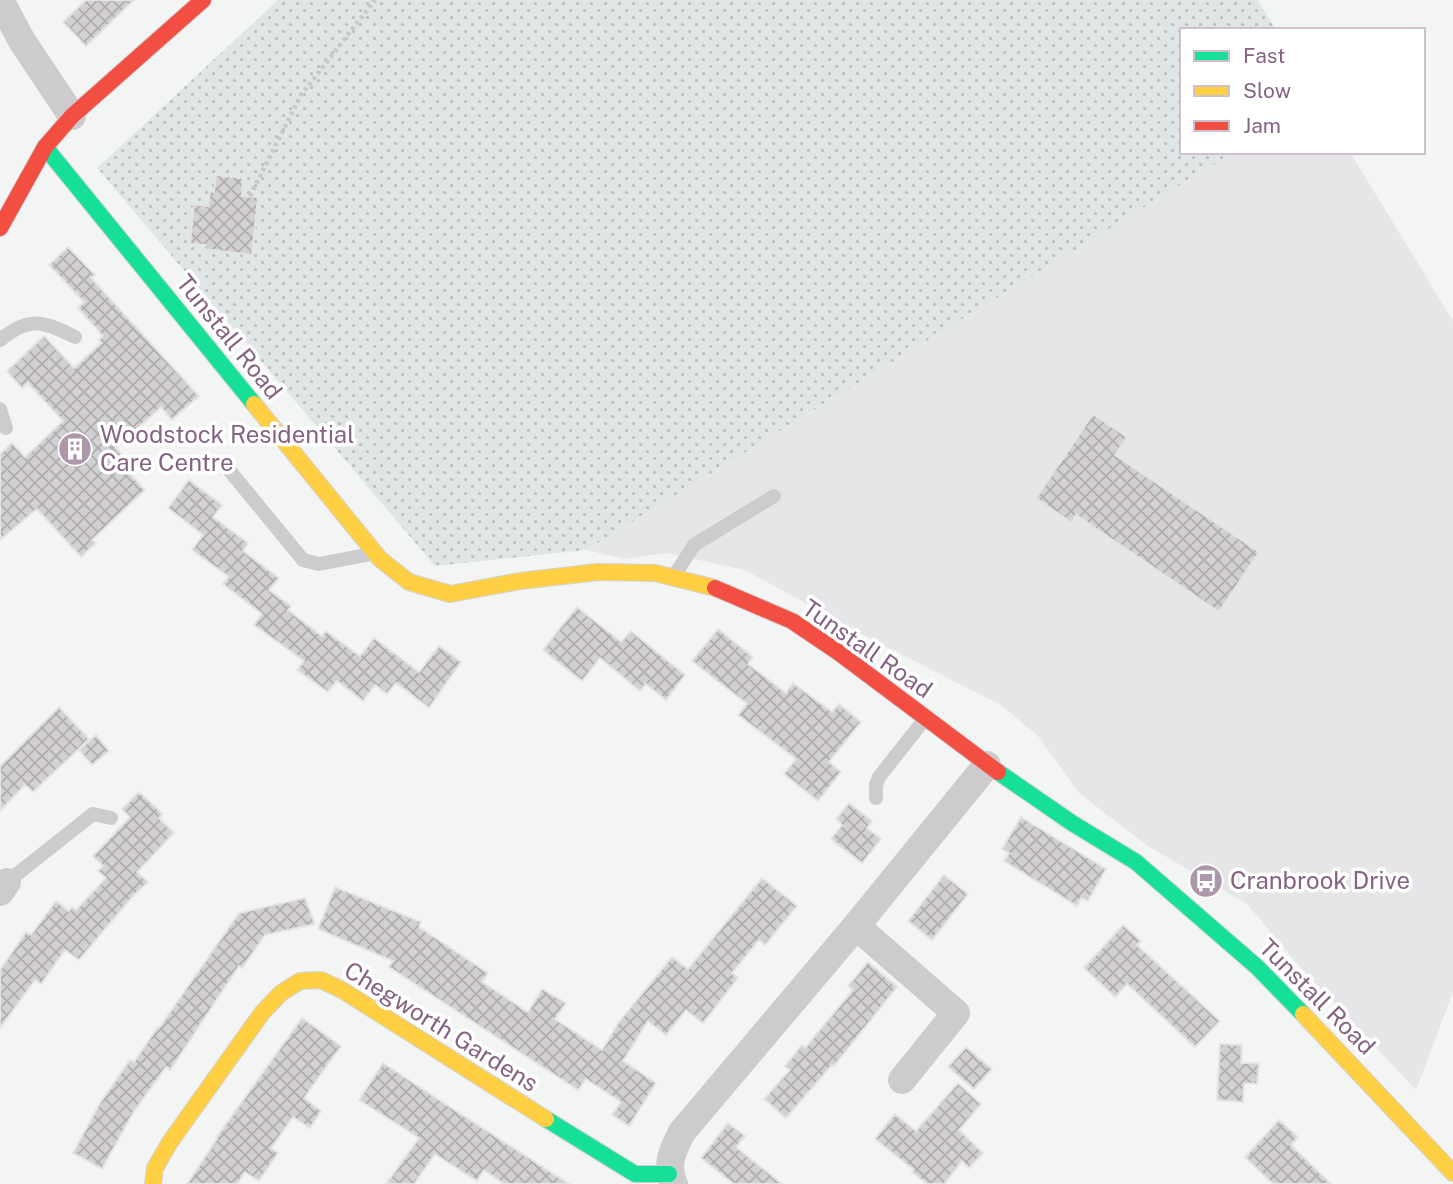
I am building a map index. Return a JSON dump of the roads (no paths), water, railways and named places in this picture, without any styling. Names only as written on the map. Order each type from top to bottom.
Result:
[{"type":"street","points":[[0,0],[22,41],[72,116]]},
{"type":"street","points":[[0,228],[45,147],[72,116],[203,0]]},
{"type":"street","name":"Tunstall Road","points":[[45,147],[376,553],[409,582],[450,594],[520,581],[597,572],[655,573],[702,583],[741,597],[792,621],[838,652],[987,765],[1072,823],[1136,862],[1257,967],[1453,1173]]},
{"type":"street","points":[[672,1179],[672,1150],[682,1132],[856,926],[987,765]]},
{"type":"street","points":[[856,926],[956,1013],[902,1080]]},
{"type":"street","name":"Chegworth Gardens","points":[[153,1184],[155,1168],[170,1142],[262,1013],[281,993],[300,981],[321,981],[353,996],[635,1174],[672,1179]]},
{"type":"lane","points":[[0,340],[16,327],[34,322],[52,325],[75,337]]},
{"type":"lane","points":[[0,409],[6,428]]},
{"type":"lane","points":[[225,465],[303,560],[318,564],[376,553]]},
{"type":"lane","points":[[673,577],[694,545],[774,496]]},
{"type":"lane","points":[[876,798],[879,777],[925,718]]},
{"type":"lane","points":[[4,887],[93,814],[111,818]]},
{"type":"place","name":"Woodstock Residential Care Centre","points":[[75,449]]},
{"type":"place","name":"Cranbrook Drive","points":[[1206,881]]}]
